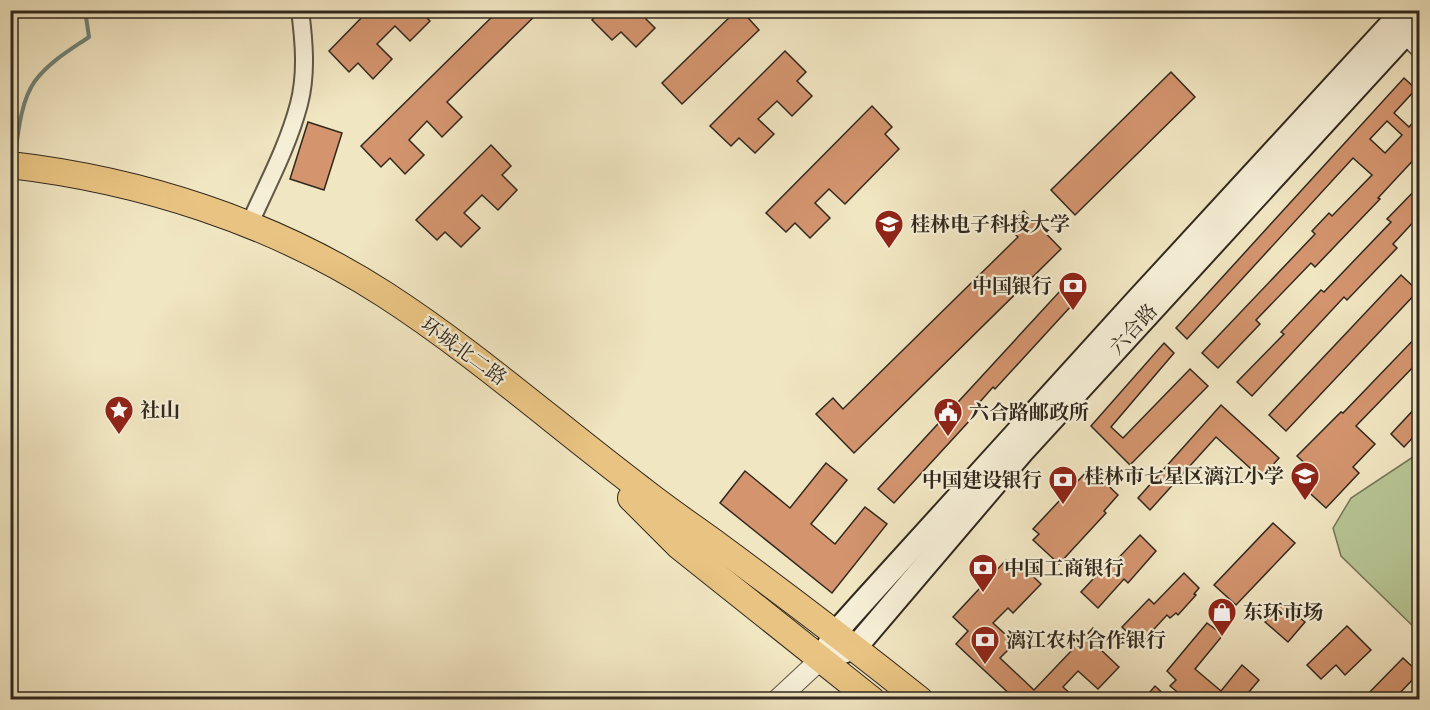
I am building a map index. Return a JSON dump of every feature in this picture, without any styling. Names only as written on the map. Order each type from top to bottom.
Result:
[{"type":"main road","name":"六合路","points":[[846,640],[1022,452],[1398,24],[1419,18]]},
{"type":"main road","points":[[10,165],[40,175]]},
{"type":"main road","name":"环城北二路","points":[[40,175],[150,192],[249,225],[326,260],[382,293],[444,335],[641,490],[846,640],[920,699]]},
{"type":"main road","name":"环城北二路","points":[[40,175],[199,220],[259,242],[320,270],[376,303],[437,345],[562,442],[633,500],[679,546],[872,699]]},
{"type":"main road","points":[[10,179],[40,175]]},
{"type":"main road","points":[[821,659],[846,640]]},
{"type":"street","points":[[249,225],[284,149],[299,102],[304,64],[300,10]]},
{"type":"street","points":[[777,699],[821,659]]},
{"type":"lane","points":[[1398,24],[1419,56]]},
{"type":"green space","points":[[1419,453],[1419,632],[1341,556],[1333,528],[1351,498]]},
{"type":"building","points":[[369,10],[419,10],[430,21],[410,41],[395,26],[377,44],[392,59],[373,79],[358,63],[349,72],[329,51]]},
{"type":"building","points":[[499,10],[541,10],[447,102],[462,117],[442,137],[427,121],[409,140],[424,155],[405,174],[390,158],[381,167],[361,146]]},
{"type":"building","points":[[601,10],[637,10],[655,28],[636,47],[621,32],[612,40],[592,20]]},
{"type":"building","points":[[737,10],[741,10],[759,30],[682,104],[662,83]]},
{"type":"building","points":[[785,51],[806,72],[797,81],[812,96],[792,116],[777,101],[758,119],[774,134],[755,153],[739,138],[731,146],[710,126]]},
{"type":"building","points":[[1171,72],[1195,97],[1075,215],[1051,190]]},
{"type":"building","points":[[1404,78],[1416,89],[1394,113],[1409,127],[1419,116],[1419,143],[1414,149],[1419,154],[1315,267],[1311,263],[1256,320],[1260,324],[1218,368],[1202,353],[1315,234],[1312,231],[1329,213],[1332,216],[1372,175],[1353,158],[1187,339],[1176,328]],"holes":[[[1387,121],[1402,135],[1385,153],[1370,139]]]},
{"type":"building","points":[[872,106],[892,127],[885,134],[899,149],[845,204],[829,189],[815,203],[830,218],[810,238],[795,223],[786,232],[766,213]]},
{"type":"building","points":[[308,122],[342,133],[324,190],[290,179]]},
{"type":"building","points":[[491,145],[511,166],[502,175],[517,190],[498,210],[482,195],[464,213],[480,228],[461,247],[445,232],[437,240],[416,220]]},
{"type":"building","points":[[1419,186],[1419,216],[1393,244],[1397,248],[1347,300],[1344,297],[1252,396],[1237,382],[1284,334],[1281,332],[1321,290],[1324,292],[1391,222],[1387,219]]},
{"type":"building","points":[[1024,211],[1061,249],[854,453],[816,414],[833,398],[843,409],[1018,237],[1007,226]]},
{"type":"building","points":[[1401,275],[1418,291],[1286,431],[1269,415]]},
{"type":"building","points":[[1073,277],[1082,286],[1068,301],[1072,305],[995,389],[993,387],[979,403],[983,406],[894,503],[878,489]]},
{"type":"building","points":[[1419,334],[1419,361],[1356,426],[1375,444],[1353,467],[1359,473],[1326,508],[1301,485],[1314,472],[1297,456],[1341,412],[1343,413]]},
{"type":"building","points":[[1164,343],[1174,353],[1111,427],[1123,438],[1190,369],[1208,386],[1130,465],[1091,426]]},
{"type":"building","points":[[1419,404],[1419,431],[1404,447],[1391,434]]},
{"type":"building","points":[[1221,405],[1279,458],[1261,478],[1216,437],[1150,510],[1138,498]]},
{"type":"building","points":[[826,463],[847,480],[811,524],[835,544],[865,507],[887,524],[832,593],[720,503],[745,471],[790,508]]},
{"type":"building","points":[[1090,468],[1118,495],[1104,511],[1106,513],[1059,564],[1033,540],[1039,534],[1033,529]]},
{"type":"building","points":[[1273,523],[1295,543],[1236,605],[1214,585]]},
{"type":"building","points":[[1140,535],[1156,551],[1128,583],[1124,579],[1098,608],[1081,592],[1108,563],[1111,566]]},
{"type":"building","points":[[1006,560],[1011,565],[1016,560],[1041,584],[1013,613],[1008,608],[993,623],[1015,643],[1000,658],[1034,690],[1093,628],[1106,640],[1099,648],[1119,667],[1098,689],[1078,671],[1063,687],[1076,699],[1015,699],[956,644],[968,631],[953,617]]},
{"type":"building","points":[[1184,573],[1199,588],[1194,594],[1196,595],[1178,615],[1176,613],[1170,618],[1167,615],[1144,640],[1142,638],[1138,643],[1122,627],[1149,599],[1154,604]]},
{"type":"building","points":[[1281,602],[1305,622],[1288,642],[1265,622]]},
{"type":"building","points":[[1207,623],[1223,635],[1195,669],[1221,691],[1242,665],[1259,680],[1243,699],[1186,699],[1170,686],[1176,680],[1167,671]]},
{"type":"building","points":[[1347,626],[1371,650],[1345,675],[1336,665],[1321,679],[1307,665]]},
{"type":"building","points":[[1403,658],[1419,673],[1394,699],[1363,699]]},
{"type":"building","points":[[1155,686],[1169,699],[1144,699]]},
{"type":"waterway","points":[[15,157],[21,117],[30,89],[53,62],[89,37],[85,10]]},
{"type":"waterway","points":[[10,185],[12,173]]},
{"type":"place","name":"桂林电子科技大学","points":[[889,250]]},
{"type":"place","name":"中国银行","points":[[1073,312]]},
{"type":"place","name":"社山","points":[[119,436]]},
{"type":"place","name":"六合路邮政所","points":[[948,438]]},
{"type":"place","name":"桂林市七星区漓江小学","points":[[1305,502]]},
{"type":"place","name":"中国建设银行","points":[[1063,506]]},
{"type":"place","name":"中国工商银行","points":[[983,594]]},
{"type":"place","name":"东环市场","points":[[1222,638]]},
{"type":"place","name":"漓江农村合作银行","points":[[985,666]]}]
